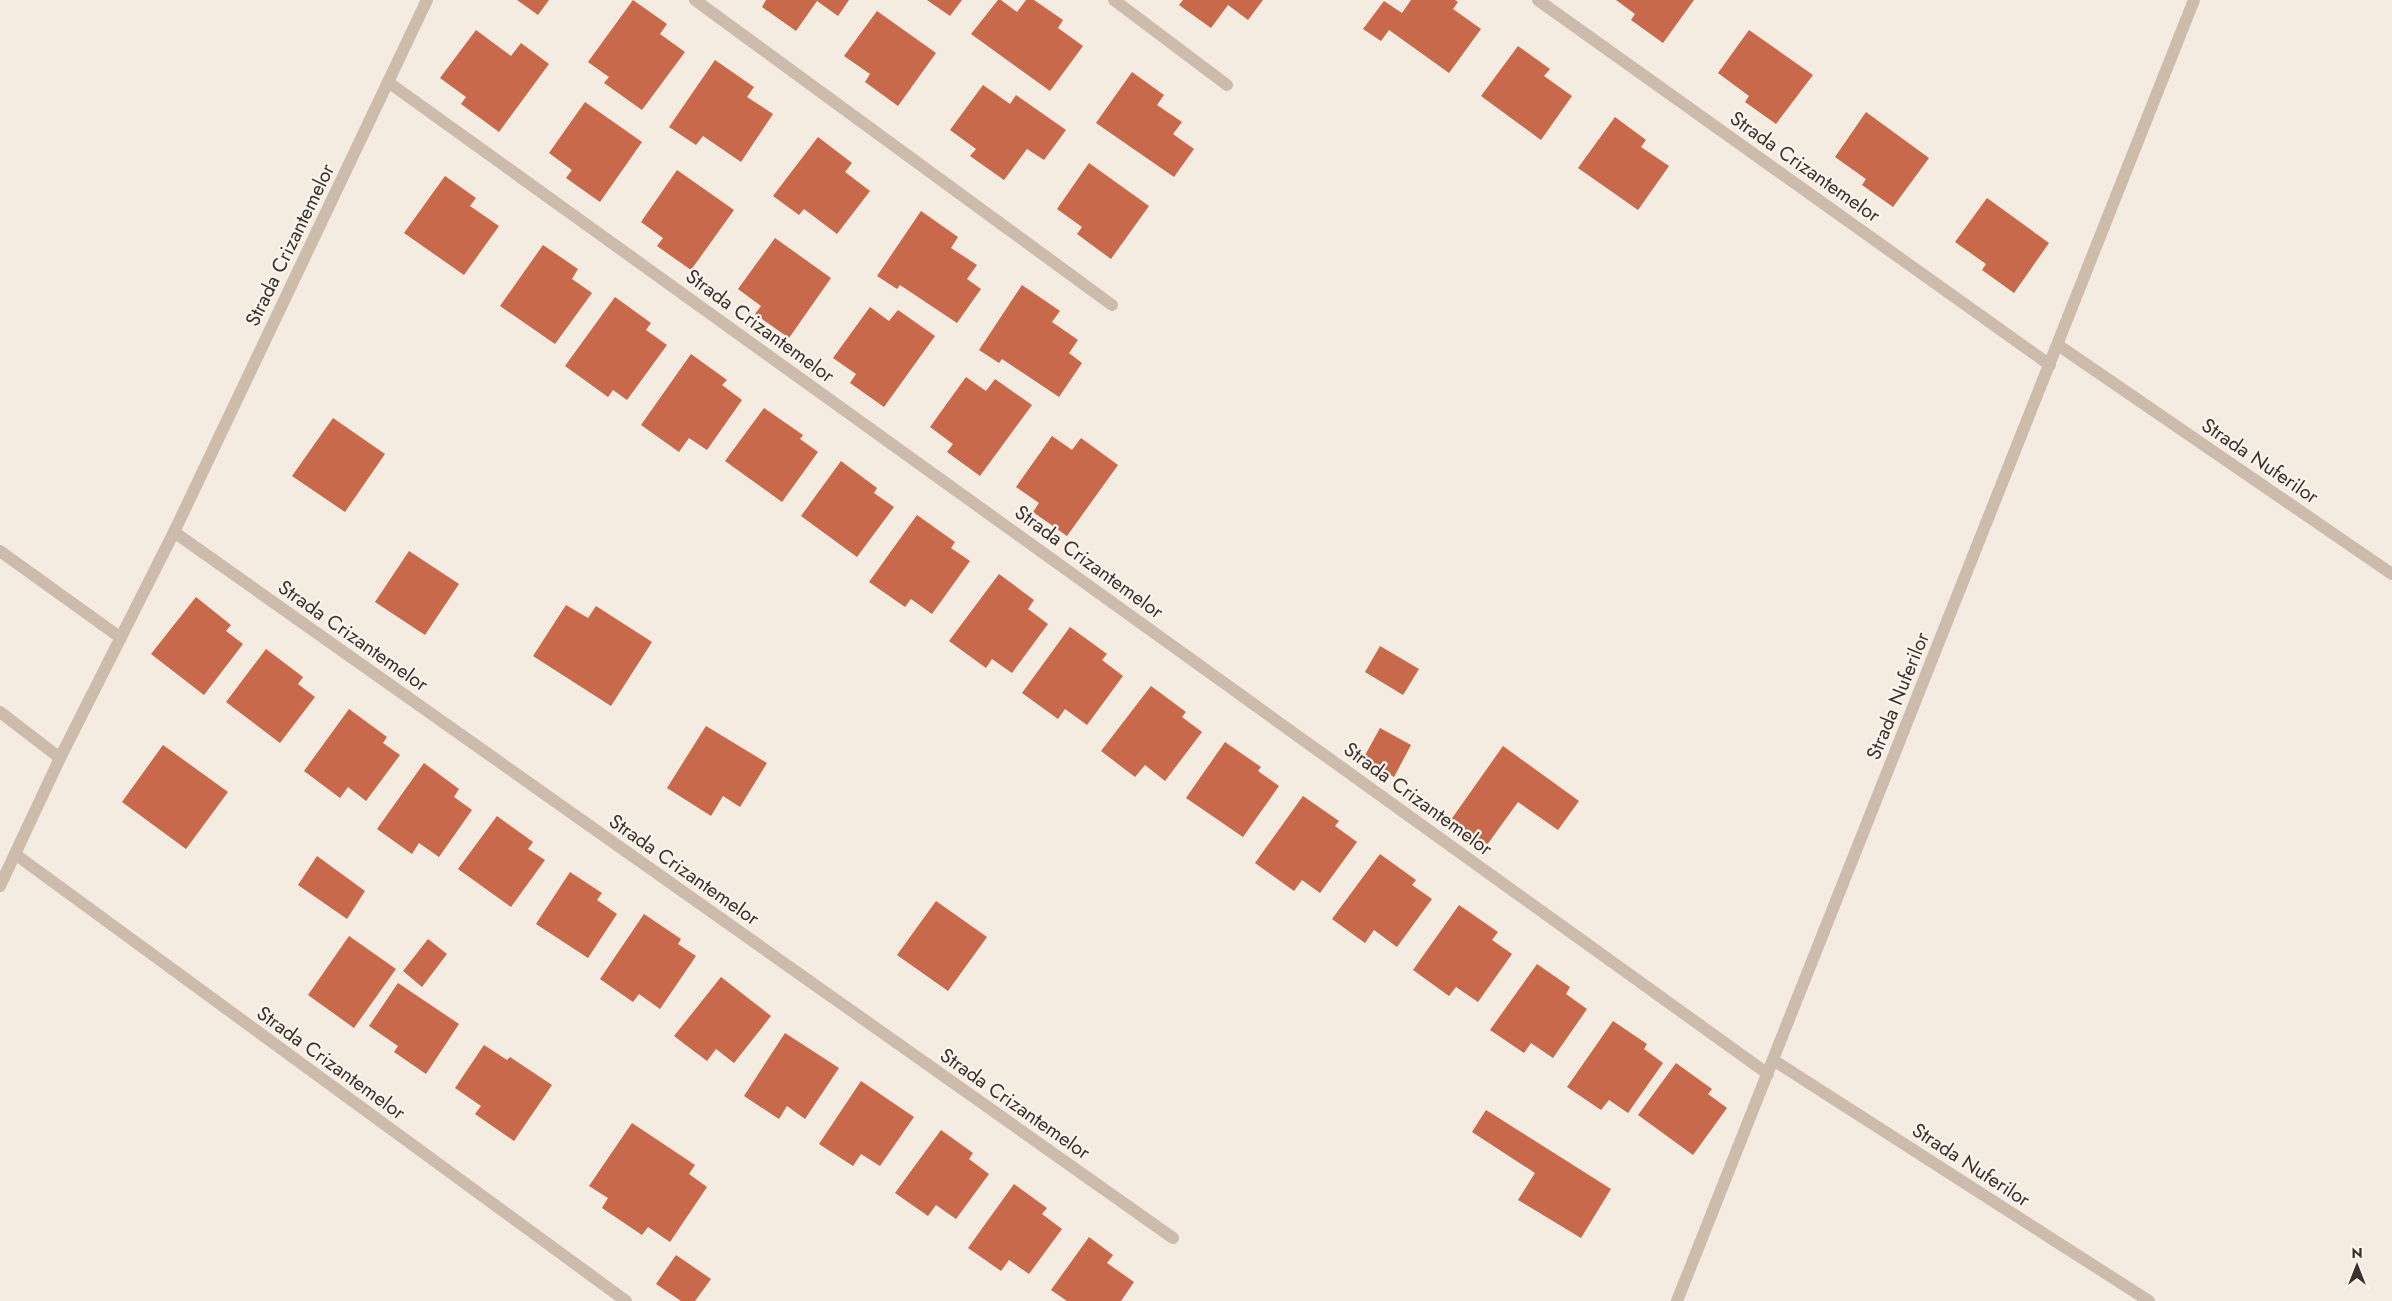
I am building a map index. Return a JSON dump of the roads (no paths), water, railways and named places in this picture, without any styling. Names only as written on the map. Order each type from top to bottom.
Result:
[{"type":"street","name":"Strada Crizantemelor","points":[[0,886],[60,758],[174,532],[427,0]]},
{"type":"street","points":[[695,0],[1112,305]]},
{"type":"street","points":[[1114,0],[1226,85]]},
{"type":"street","name":"Strada Crizantemelor","points":[[1538,0],[2050,365]]},
{"type":"street","name":"Strada Nuferilor","points":[[1677,1301],[2194,0]]},
{"type":"street","name":"Strada Crizantemelor","points":[[388,82],[1768,1074]]},
{"type":"street","name":"Strada Nuferilor","points":[[2058,345],[2392,574]]},
{"type":"street","name":"Strada Crizantemelor","points":[[174,532],[1173,1238]]},
{"type":"street","points":[[0,551],[121,638]]},
{"type":"street","points":[[0,712],[60,758]]},
{"type":"street","name":"Strada Crizantemelor","points":[[15,854],[626,1301]]},
{"type":"street","name":"Strada Nuferilor","points":[[1773,1060],[2148,1301]]}]
